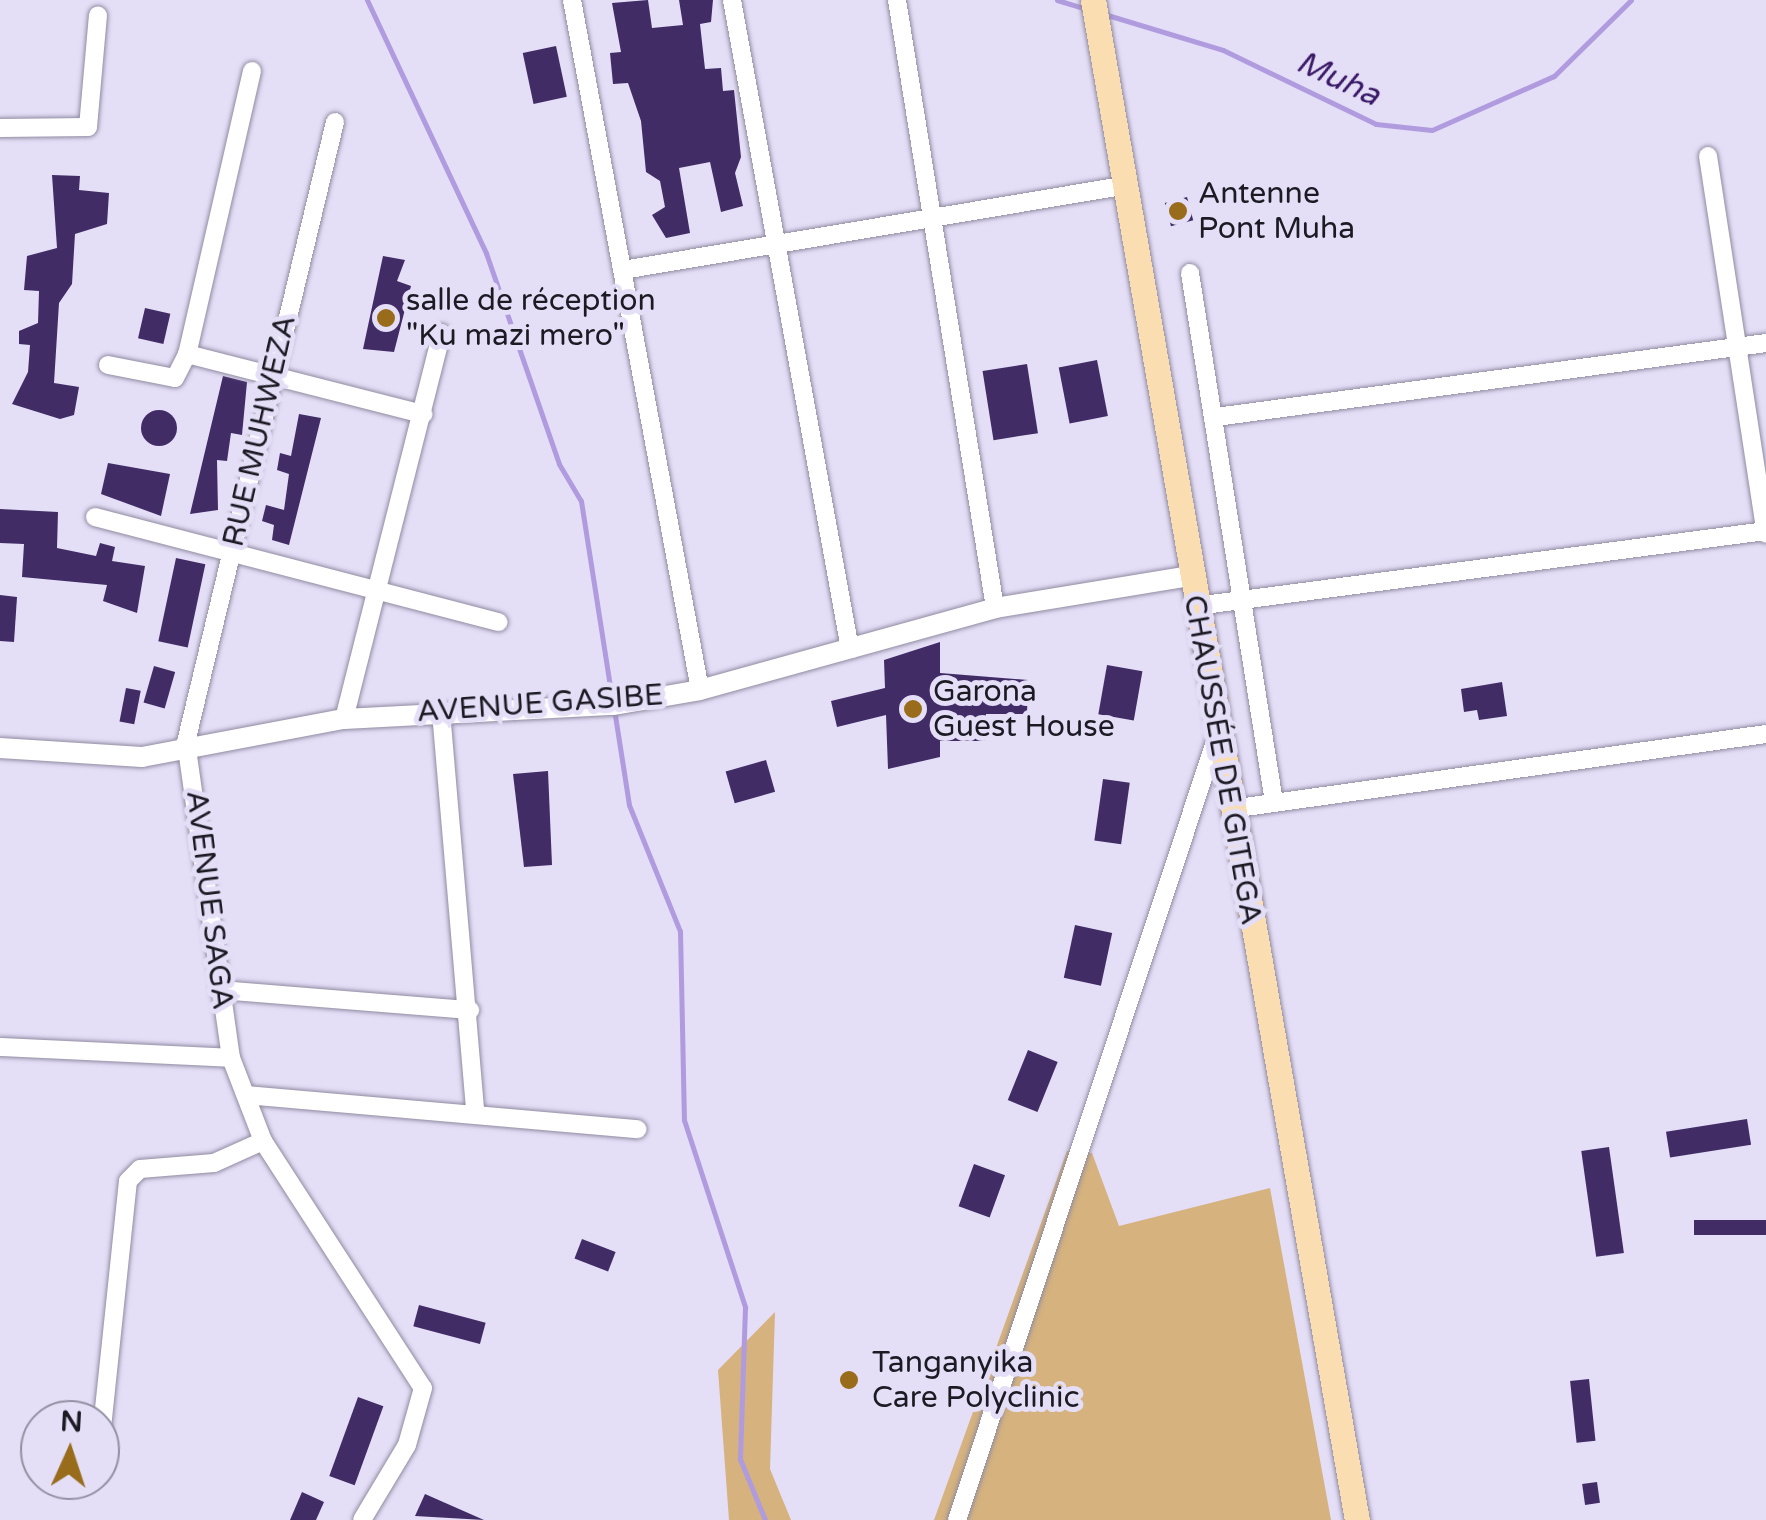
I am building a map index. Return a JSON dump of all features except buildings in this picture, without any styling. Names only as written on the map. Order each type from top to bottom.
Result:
[{"type":"main road","name":"CHAUSSÉE DE GITEGA","points":[[1093,0],[1217,736],[1357,1520]]},
{"type":"street","points":[[572,0],[700,690]]},
{"type":"street","points":[[732,0],[850,650]]},
{"type":"street","points":[[897,0],[995,608]]},
{"type":"street","points":[[0,128],[88,128],[98,15]]},
{"type":"street","points":[[108,365],[175,378],[187,354],[252,71]]},
{"type":"street","name":"RUE MUHWEZA","points":[[186,742],[336,122]]},
{"type":"street","points":[[1196,606],[1246,596],[1766,532],[1708,156]]},
{"type":"street","points":[[623,270],[1122,186]]},
{"type":"street","points":[[1190,273],[1246,596],[1274,802]]},
{"type":"street","points":[[344,719],[381,588],[442,333]]},
{"type":"street","points":[[1216,418],[1766,343]]},
{"type":"street","points":[[187,354],[423,414]]},
{"type":"street","points":[[95,517],[381,588],[499,622]]},
{"type":"street","name":"AVENUE GASIBE","points":[[0,748],[142,757],[186,742],[344,719],[614,704],[700,690],[995,608],[1191,576]]},
{"type":"street","points":[[441,712],[476,1109]]},
{"type":"street","points":[[1231,809],[1766,734]]},
{"type":"street","points":[[957,1520],[1217,736]]},
{"type":"street","name":"AVENUE SAGA","points":[[186,742],[231,1058],[264,1141],[423,1388],[407,1445],[362,1520]]},
{"type":"street","points":[[220,990],[470,1010]]},
{"type":"street","points":[[0,1047],[231,1058]]},
{"type":"street","points":[[246,1095],[476,1109],[638,1129]]},
{"type":"street","points":[[105,1400],[128,1181],[140,1170],[214,1162],[264,1141]]},
{"type":"shaded area","points":[[1067,1151],[1092,1153],[1119,1226],[1270,1188],[1331,1520],[934,1520]]},
{"type":"shaded area","points":[[775,1312],[770,1469],[791,1520],[729,1520],[718,1370]]},
{"type":"waterway","points":[[367,0],[486,253],[559,464],[581,501],[612,698]]},
{"type":"waterway","name":"Muha","points":[[1057,0],[1084,8]]},
{"type":"waterway","name":"Muha","points":[[1104,14],[1223,50],[1376,124],[1432,130],[1554,76],[1631,0]]},
{"type":"waterway","points":[[614,709],[629,805],[680,931],[684,1120],[745,1307],[740,1459],[765,1520]]},
{"type":"place","name":"Antenne Pont Muha","points":[[1178,211]]},
{"type":"place","name":"salle de réception \"Ku mazi mero\"","points":[[386,318]]},
{"type":"place","name":"Garona Guest House","points":[[913,709]]},
{"type":"place","name":"Tanganyika Care Polyclinic","points":[[849,1380]]}]
